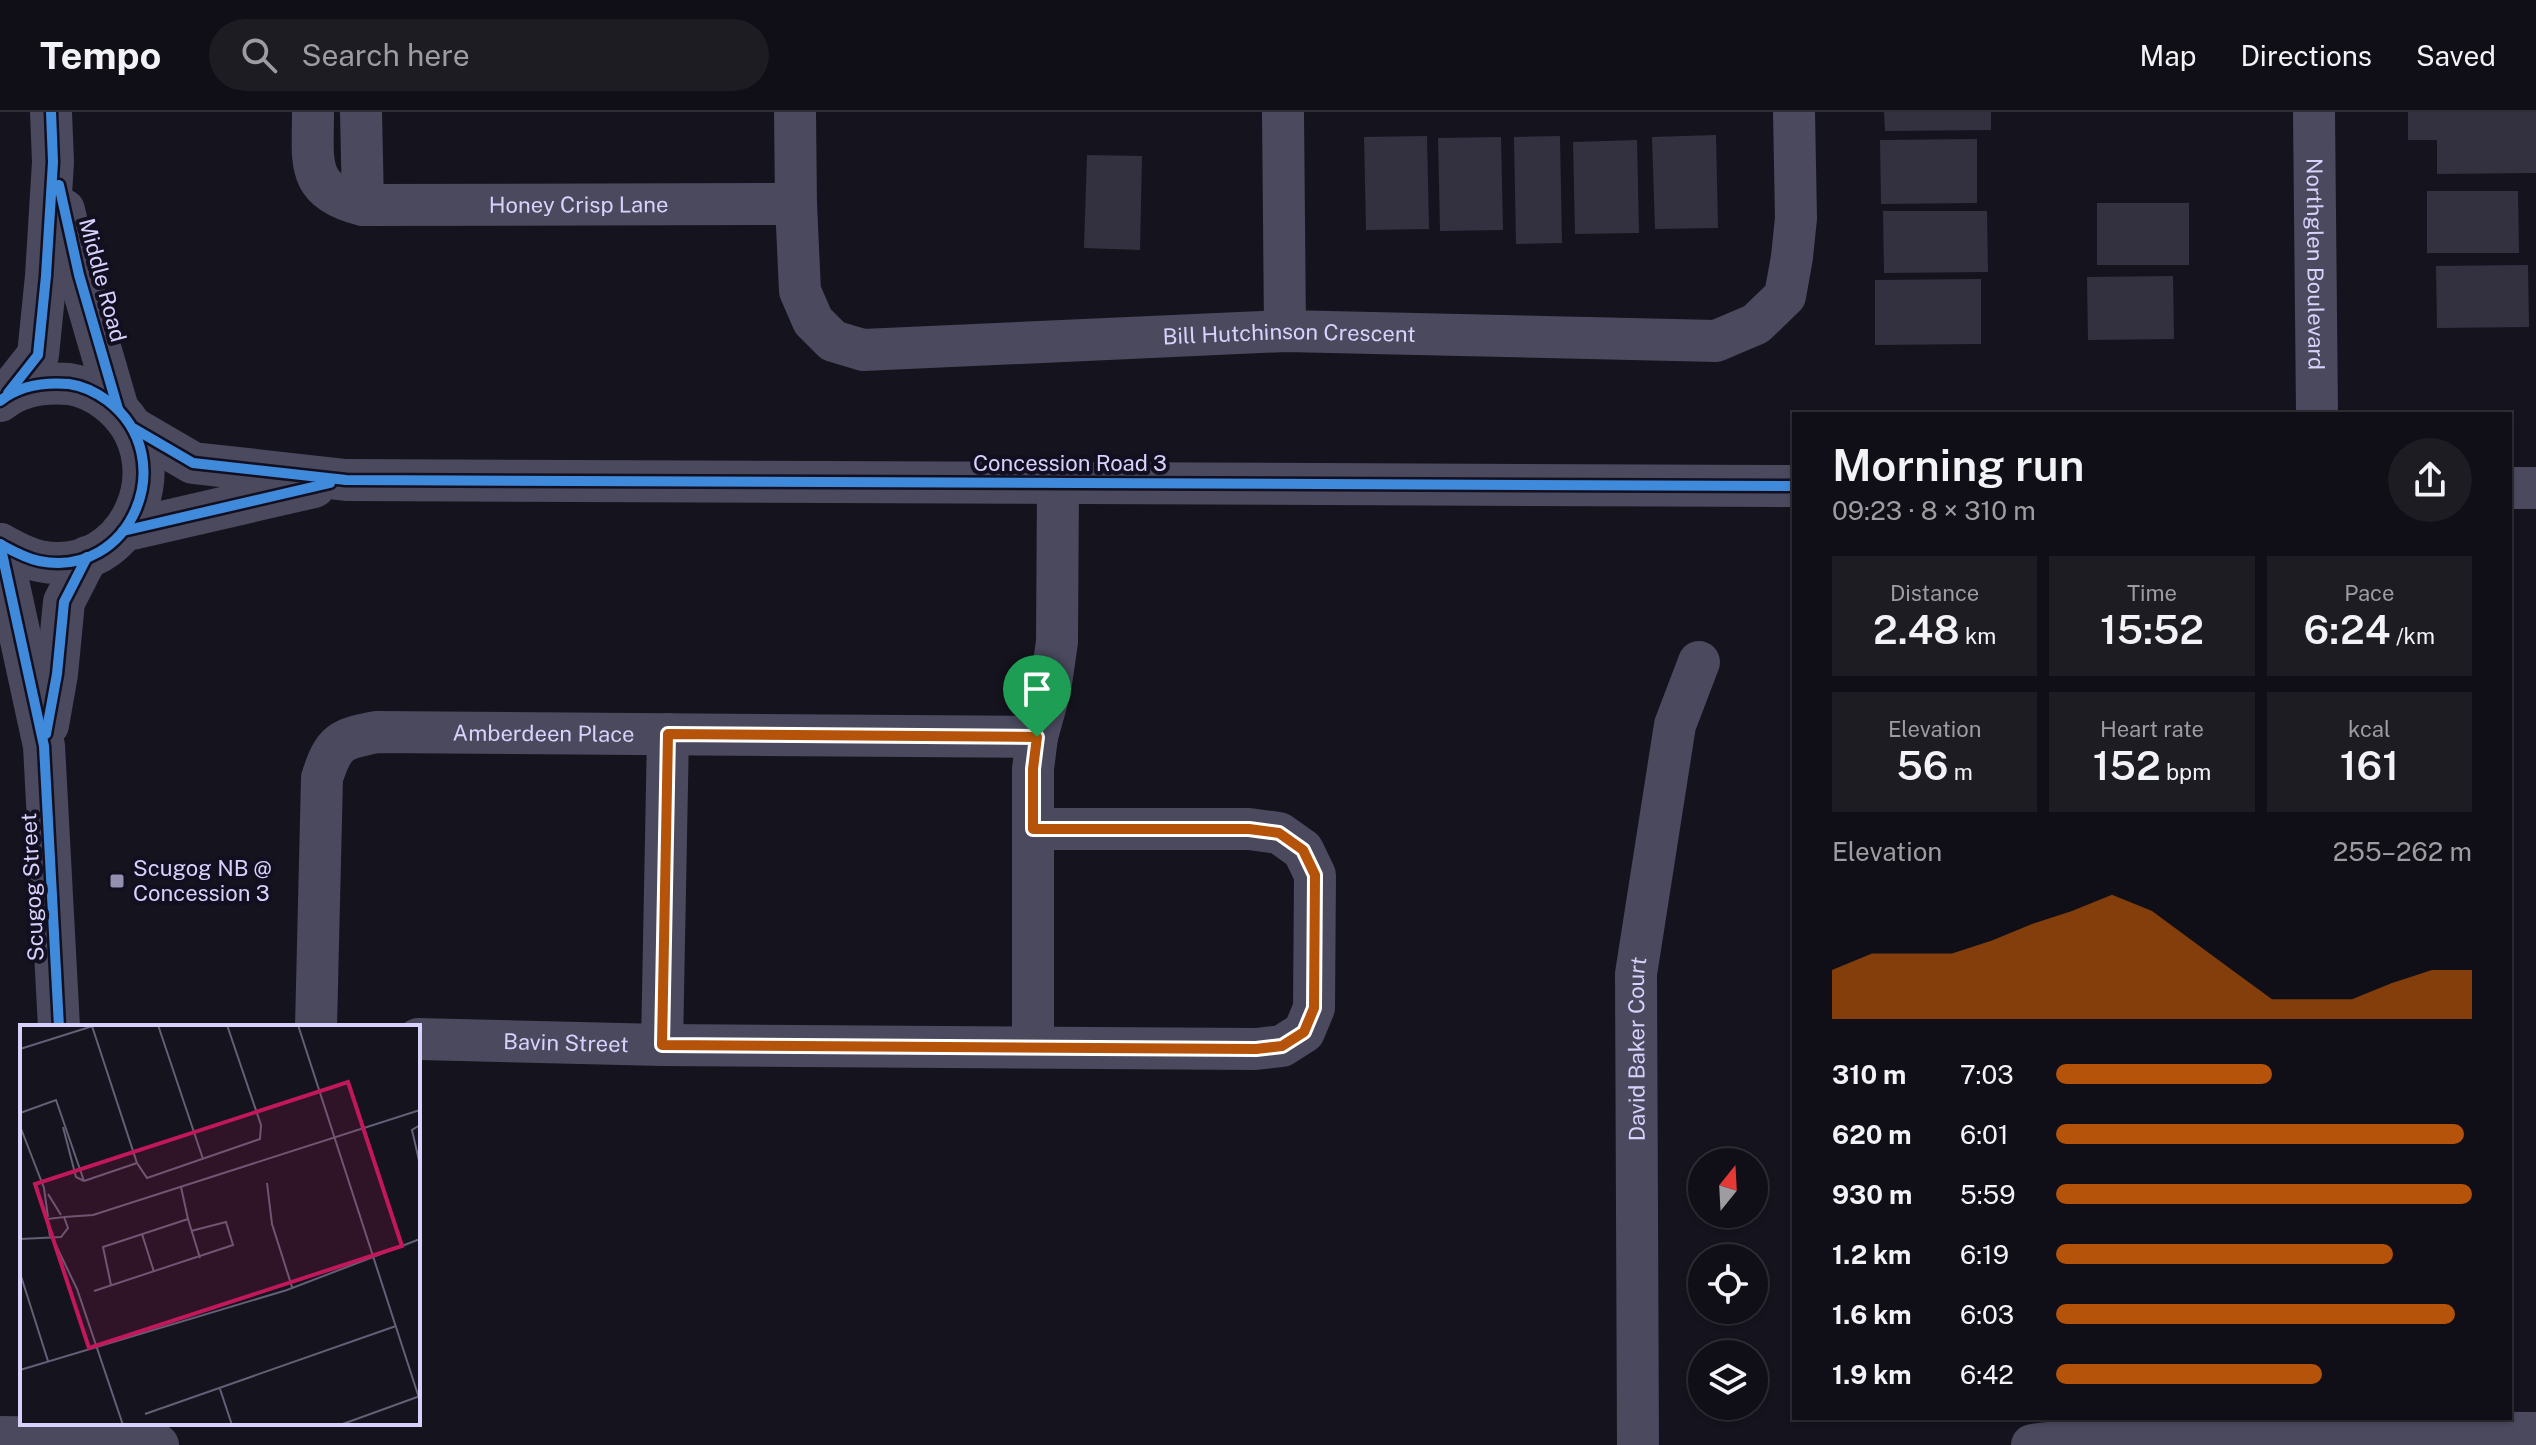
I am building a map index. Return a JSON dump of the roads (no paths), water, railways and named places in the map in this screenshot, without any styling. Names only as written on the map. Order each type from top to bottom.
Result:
[{"type":"street","name":"Middle Road","points":[[2,400],[38,355],[53,162],[51,112]]},
{"type":"street","name":"Honey Crisp Lane","points":[[313,112],[313,162],[322,186],[339,199],[363,205],[796,204]]},
{"type":"street","points":[[361,112],[363,205]]},
{"type":"street","name":"Bill Hutchinson Crescent","points":[[795,112],[800,291],[813,321],[833,341],[863,350],[1285,331],[1716,341],[1756,324],[1785,296],[1796,218],[1794,112]]},
{"type":"street","points":[[1283,112],[1285,331]]},
{"type":"street","name":"Northglen Boulevard","points":[[2314,112],[2317,412]]},
{"type":"street","name":"Middle Road","points":[[53,162],[79,275],[125,418],[143,459],[143,492],[135,513],[123,531]]},
{"type":"street","name":"Concession Road 3","points":[[2,400],[26,387],[50,382],[75,385],[98,394],[125,418],[193,463],[346,480],[1792,486]]},
{"type":"street","name":"Concession Road 3","points":[[123,531],[346,480]]},
{"type":"street","points":[[1033,1047],[1033,769],[1057,642],[1058,483]]},
{"type":"street","points":[[2512,488],[2536,488]]},
{"type":"street","points":[[0,544],[41,562],[64,562],[87,557],[107,546],[123,531]]},
{"type":"street","name":"Scugog Street","points":[[0,544],[44,746],[59,1025]]},
{"type":"street","name":"Scugog Street","points":[[44,746],[57,674],[64,602],[87,557]]},
{"type":"street","name":"David Baker Court","points":[[1638,1445],[1636,974],[1675,725],[1699,662]]},
{"type":"street","name":"Amberdeen Place","points":[[316,1025],[322,778],[330,753],[350,737],[377,732],[1037,737]]},
{"type":"street","points":[[662,1045],[668,734]]},
{"type":"street","name":"Bavin Street","points":[[420,1039],[662,1045],[1256,1049],[1282,1046],[1304,1032],[1314,1008],[1315,875],[1303,850],[1279,833],[1249,829],[1033,829]]},
{"type":"street","points":[[2032,1445],[2099,1437],[2310,1432],[2536,1433]]},
{"type":"street","points":[[0,1437],[71,1435],[158,1445]]},
{"type":"place","name":"Scugog NB @ Concession 3","points":[[117,881]]}]
